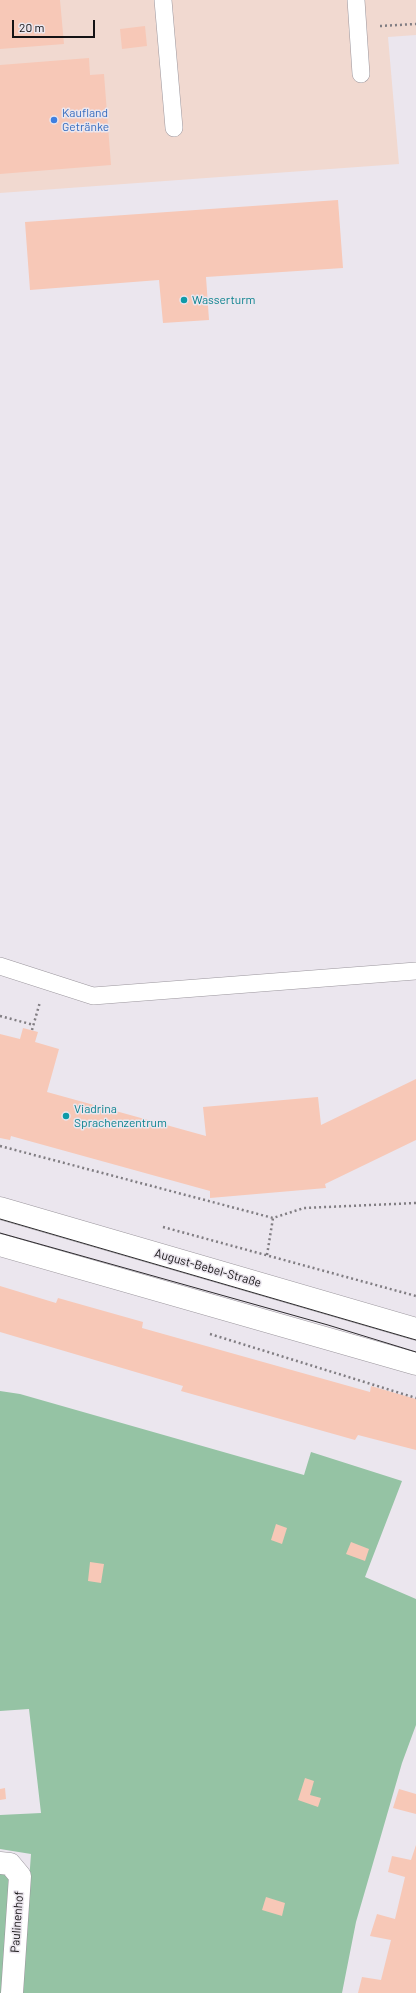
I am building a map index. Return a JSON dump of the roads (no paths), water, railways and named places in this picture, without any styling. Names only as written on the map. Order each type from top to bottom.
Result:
[{"type":"street","name":"August-Bebel-Straße","points":[[0,1208],[416,1329]]},
{"type":"street","points":[[0,1245],[416,1364]]},
{"type":"street","name":"Paulinenhof","points":[[0,1863],[10,1864],[20,1876],[12,1993]]},
{"type":"lane","points":[[163,0],[174,128]]},
{"type":"lane","points":[[356,0],[361,74]]},
{"type":"lane","points":[[0,966],[93,996],[416,971]]},
{"type":"tram line","points":[[0,1219],[416,1340]]},
{"type":"tram line","points":[[0,1233],[328,1325],[416,1352]]},
{"type":"place","name":"Kaufland Getränke","points":[[54,120]]},
{"type":"place","name":"Wasserturm","points":[[184,300]]},
{"type":"place","name":"Viadrina Sprachenzentrum","points":[[66,1116]]}]
